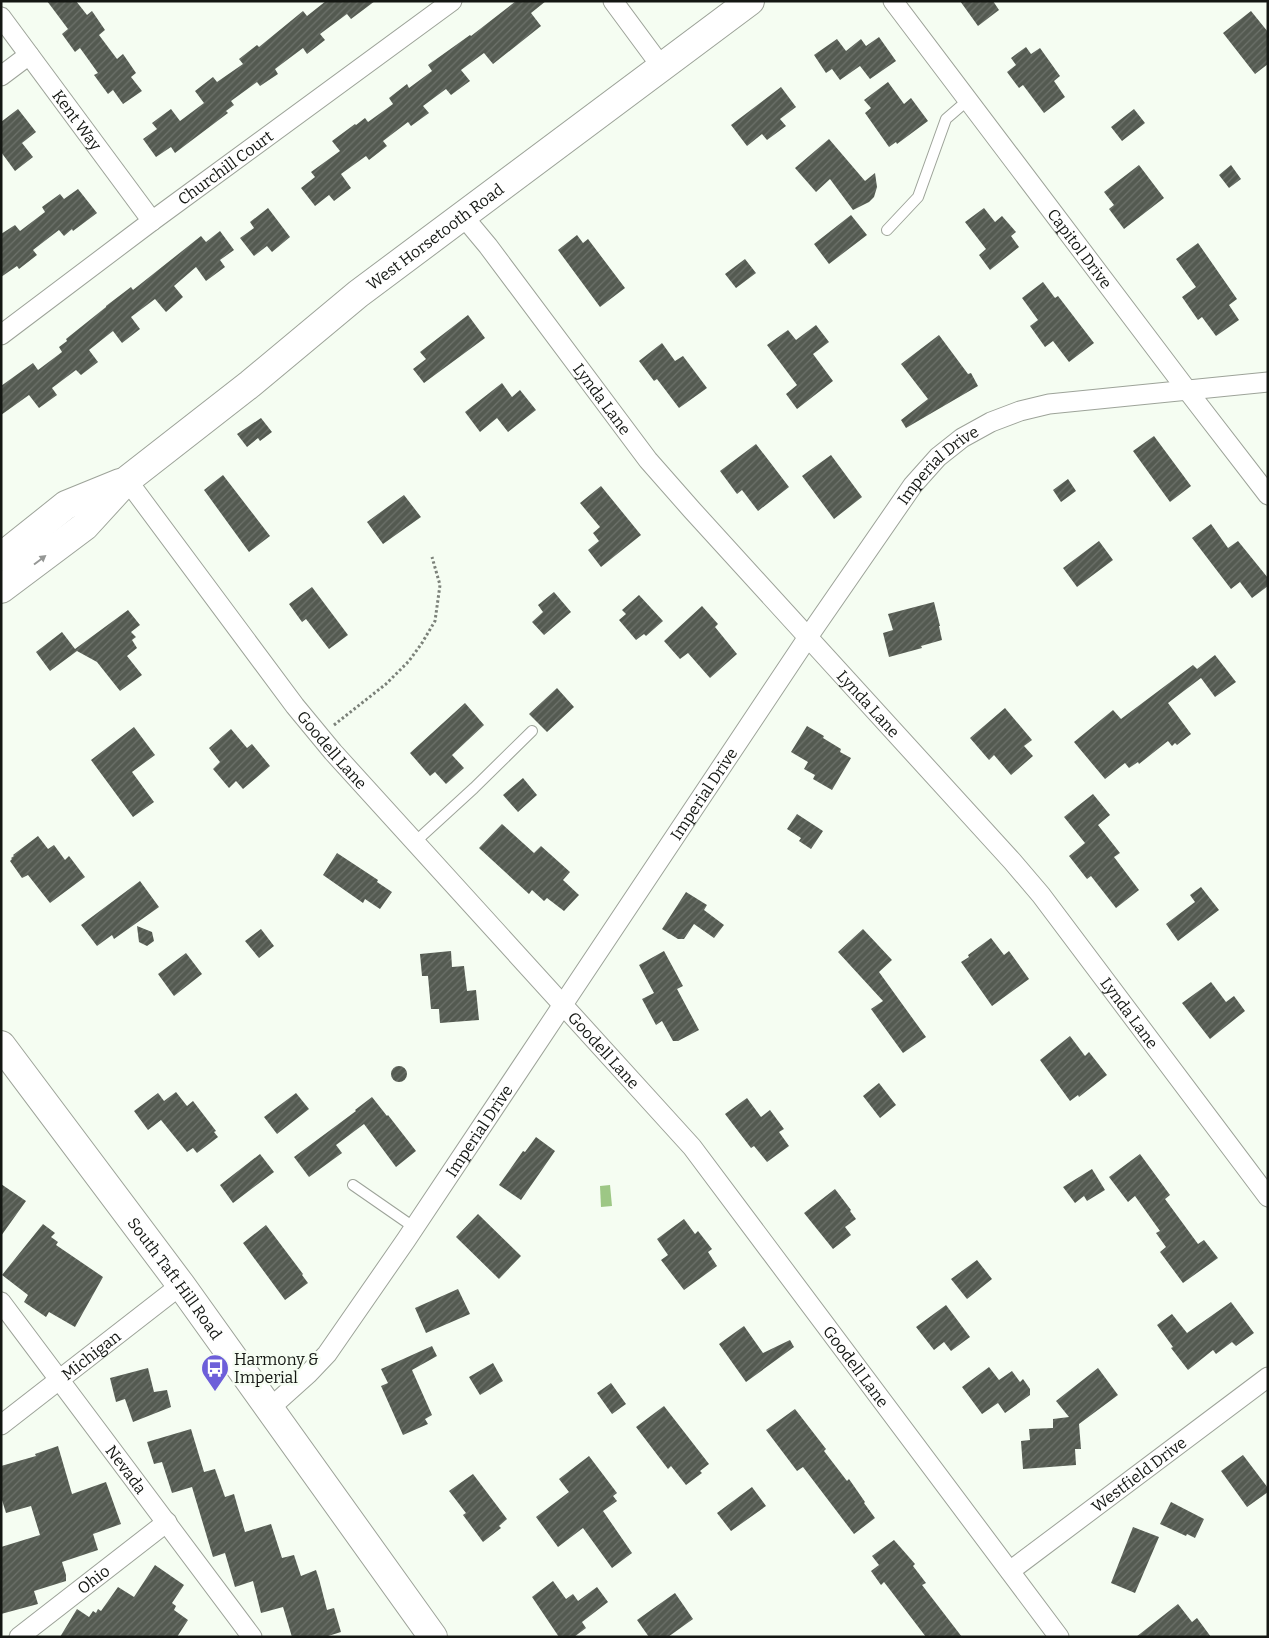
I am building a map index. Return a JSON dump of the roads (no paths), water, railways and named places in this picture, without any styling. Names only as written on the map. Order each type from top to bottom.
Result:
[{"type":"main road","name":"West Horsetooth Road","points":[[1,589],[85,526],[127,480],[250,384],[358,294],[750,1]]},
{"type":"main road","name":"West Horsetooth Road","points":[[1,557],[66,505],[127,480]]},
{"type":"main road","name":"South Taft Hill Road","points":[[1,1045],[181,1285],[433,1637]]},
{"type":"street","name":"Churchill Court","points":[[1,335],[152,221],[452,1]]},
{"type":"street","points":[[613,1],[661,66]]},
{"type":"street","name":"Capitol Drive","points":[[893,1],[1268,495]]},
{"type":"street","name":"Kent Way","points":[[1,17],[152,221]]},
{"type":"street","points":[[1,76],[29,55]]},
{"type":"street","name":"Lynda Lane","points":[[463,216],[488,246],[648,460],[1041,895],[1268,1197]]},
{"type":"street","name":"Imperial Drive","points":[[269,1409],[327,1354],[563,1006],[808,637],[913,485],[938,457],[962,438],[991,422],[1020,411],[1049,404],[1268,382]]},
{"type":"street","name":"Goodell Lane","points":[[127,480],[320,737],[692,1148],[1059,1637]]},
{"type":"street","name":"Michigan","points":[[1,1425],[181,1285]]},
{"type":"street","name":"Nevada","points":[[1,1302],[252,1637]]},
{"type":"street","name":"Westfield Drive","points":[[1010,1571],[1268,1377]]},
{"type":"street","name":"Ohio","points":[[19,1637],[167,1522]]},
{"type":"lane","points":[[887,230],[918,197],[946,119],[968,100]]},
{"type":"lane","points":[[415,842],[532,731]]},
{"type":"lane","points":[[353,1185],[414,1228]]},
{"type":"place","name":"Harmony & Imperial","points":[[215,1392]]}]
